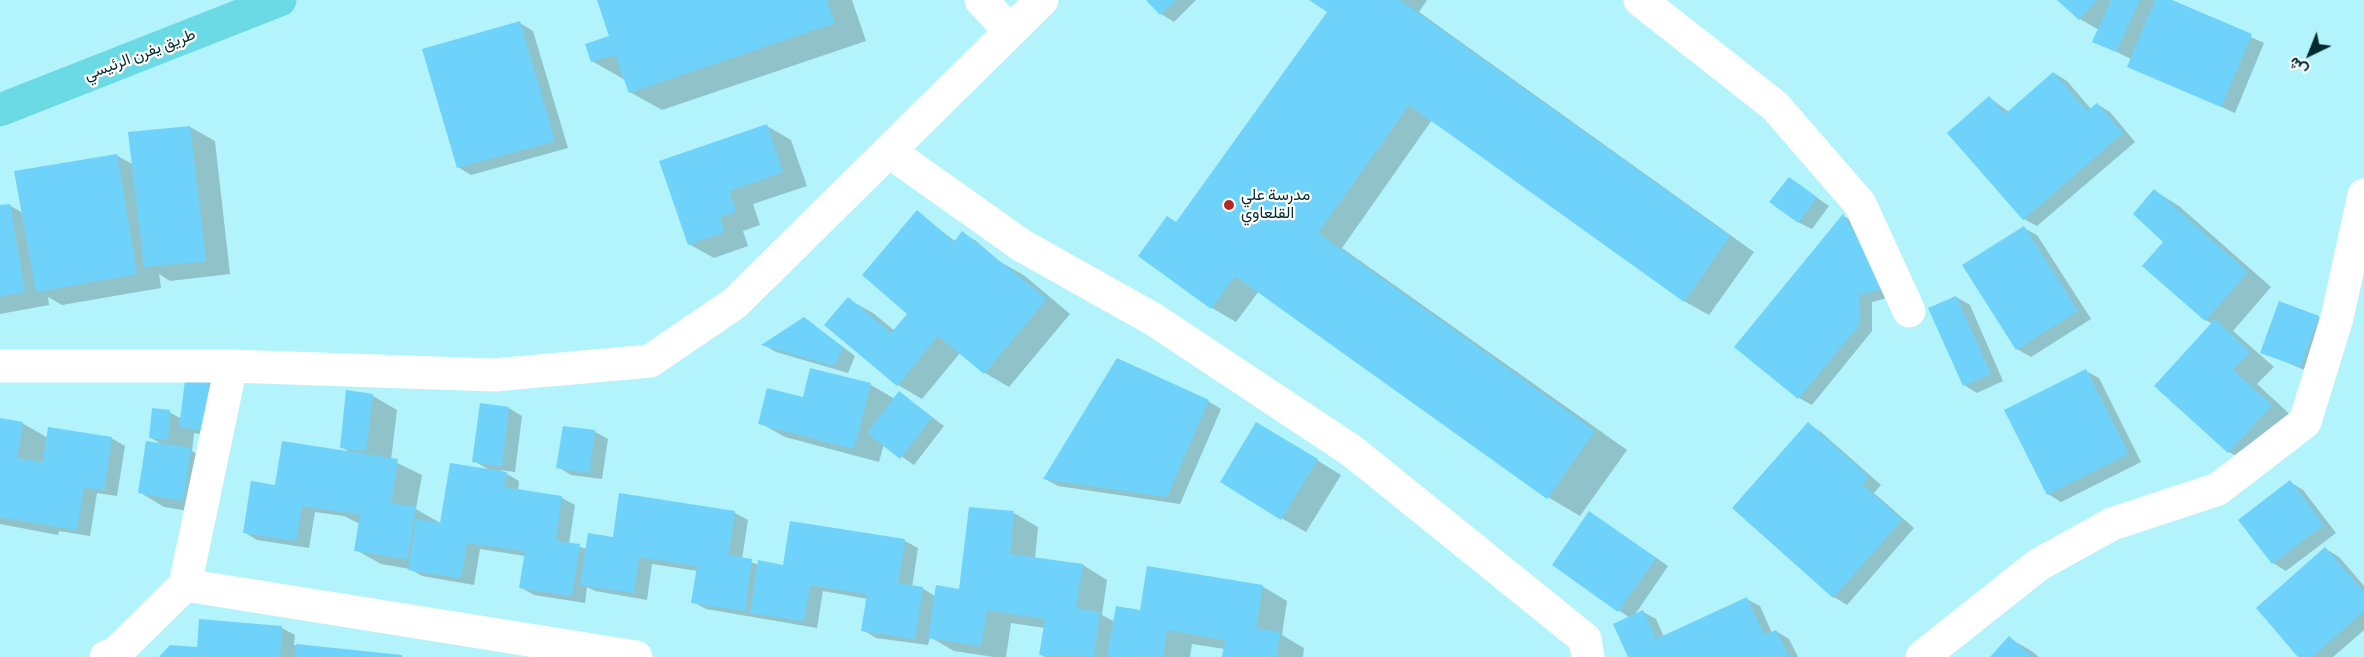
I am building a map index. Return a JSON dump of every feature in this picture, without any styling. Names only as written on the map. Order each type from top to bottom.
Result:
[{"type":"main road","name":"طريق يفرن الرئيسي","points":[[0,110],[280,0]]},
{"type":"street","points":[[981,0],[1009,30]]},
{"type":"street","points":[[0,366],[231,366],[494,375],[650,361],[735,303],[890,152],[1009,30],[1042,0]]},
{"type":"street","points":[[1640,0],[1775,106],[1860,204],[1909,311]]},
{"type":"street","points":[[890,152],[1020,245],[1153,320],[1352,451],[1585,639],[1588,657]]},
{"type":"street","points":[[1922,657],[2038,565],[2112,524],[2218,489],[2305,422],[2337,318],[2364,195]]},
{"type":"street","points":[[106,657],[116,654],[185,585],[231,366]]},
{"type":"street","points":[[185,585],[636,657]]},
{"type":"building","points":[[597,0],[827,0],[835,23],[629,93],[615,55],[591,62],[585,44],[609,36]]},
{"type":"building","points":[[1146,0],[1176,0],[1160,15]]},
{"type":"building","points":[[1309,0],[1400,0],[1730,236],[1684,302],[1409,105],[1318,233],[1595,431],[1547,499],[1235,276],[1211,309],[1138,256],[1167,216],[1176,222],[1327,12]]},
{"type":"building","points":[[2057,0],[2097,0],[2079,20]]},
{"type":"building","points":[[2111,0],[2140,0],[2116,52],[2092,42]]},
{"type":"building","points":[[2155,0],[2172,0],[2252,34],[2221,107],[2127,67]]},
{"type":"building","points":[[520,21],[555,141],[457,168],[422,49]]},
{"type":"building","points":[[2053,72],[2087,111],[2097,103],[2123,133],[2023,220],[1947,133],[1989,96],[2005,114]]},
{"type":"building","points":[[767,124],[783,172],[729,191],[736,211],[720,217],[724,232],[688,245],[659,161]]},
{"type":"building","points":[[190,126],[206,261],[144,267],[128,132]]},
{"type":"building","points":[[117,154],[137,274],[36,292],[14,171]]},
{"type":"building","points":[[1789,177],[1817,197],[1798,223],[1769,202]]},
{"type":"building","points":[[2154,189],[2248,272],[2205,321],[2142,266],[2163,242],[2133,214]]},
{"type":"building","points":[[10,204],[25,292],[0,296],[0,205]]},
{"type":"building","points":[[917,210],[954,242],[962,231],[1047,299],[984,374],[938,336],[897,386],[824,325],[848,297],[891,333],[907,314],[862,275]]},
{"type":"building","points":[[1843,214],[1887,288],[1859,295],[1860,324],[1798,399],[1734,347]]},
{"type":"building","points":[[2024,226],[2078,311],[2016,350],[1962,265]]},
{"type":"building","points":[[1956,296],[1991,374],[1963,386],[1928,308]]},
{"type":"building","points":[[2279,301],[2319,316],[2300,367],[2260,353]]},
{"type":"building","points":[[804,317],[843,347],[835,366],[761,345]]},
{"type":"building","points":[[2215,319],[2250,352],[2233,370],[2272,405],[2228,453],[2154,386]]},
{"type":"building","points":[[1117,358],[1209,400],[1167,497],[1043,479]]},
{"type":"building","points":[[810,368],[871,383],[854,449],[758,424],[767,388],[803,397]]},
{"type":"building","points":[[2086,369],[2129,454],[2047,495],[2004,410]]},
{"type":"building","points":[[186,373],[210,376],[203,430],[179,427]]},
{"type":"building","points":[[346,390],[373,394],[366,451],[340,448]]},
{"type":"building","points":[[899,391],[932,417],[900,459],[867,433]]},
{"type":"building","points":[[480,403],[509,407],[502,466],[472,462]]},
{"type":"building","points":[[152,408],[170,410],[168,440],[149,438]]},
{"type":"building","points":[[0,418],[23,422],[17,458],[43,462],[48,427],[112,437],[104,490],[84,487],[77,530],[0,517]]},
{"type":"building","points":[[1256,422],[1318,459],[1281,520],[1220,482]]},
{"type":"building","points":[[1808,422],[1869,477],[1862,484],[1902,520],[1833,598],[1732,508]]},
{"type":"building","points":[[563,426],[595,430],[589,473],[556,468]]},
{"type":"building","points":[[146,441],[191,448],[183,501],[138,493]]},
{"type":"building","points":[[282,441],[398,459],[391,503],[416,507],[407,559],[354,551],[360,514],[302,506],[296,541],[243,533],[251,481],[275,485]]},
{"type":"building","points":[[450,463],[507,472],[504,487],[562,496],[556,541],[580,544],[572,596],[519,588],[525,551],[467,543],[461,578],[408,570],[416,519],[440,523]]},
{"type":"building","points":[[2290,480],[2324,525],[2272,564],[2238,520]]},
{"type":"building","points":[[619,493],[735,511],[728,555],[752,559],[745,611],[691,603],[697,566],[639,557],[634,593],[580,585],[588,533],[613,537]]},
{"type":"building","points":[[969,507],[1014,511],[1010,554],[1083,564],[1076,608],[1100,612],[1094,657],[1039,655],[1045,619],[987,610],[981,646],[928,638],[936,585],[959,589]]},
{"type":"building","points":[[1589,511],[1656,558],[1618,612],[1552,565]]},
{"type":"building","points":[[790,521],[905,539],[898,583],[923,587],[915,639],[861,631],[867,594],[810,585],[804,621],[750,613],[758,560],[783,565]]},
{"type":"building","points":[[2325,547],[2364,592],[2364,611],[2312,657],[2298,657],[2256,608]]},
{"type":"building","points":[[1147,566],[1263,585],[1256,628],[1280,632],[1277,657],[1222,657],[1225,640],[1167,630],[1163,657],[1107,657],[1116,606],[1140,610]]},
{"type":"building","points":[[1747,597],[1764,635],[1776,630],[1789,657],[1628,657],[1613,624],[1643,610],[1656,639]]},
{"type":"building","points":[[199,619],[282,626],[280,657],[159,657],[170,645],[197,647]]},
{"type":"building","points":[[2009,636],[2032,657],[1990,657]]},
{"type":"building","points":[[296,644],[402,655],[402,657],[295,657]]},
{"type":"place","name":"مدرسة علي القلعاوي","points":[[1229,205]]}]
